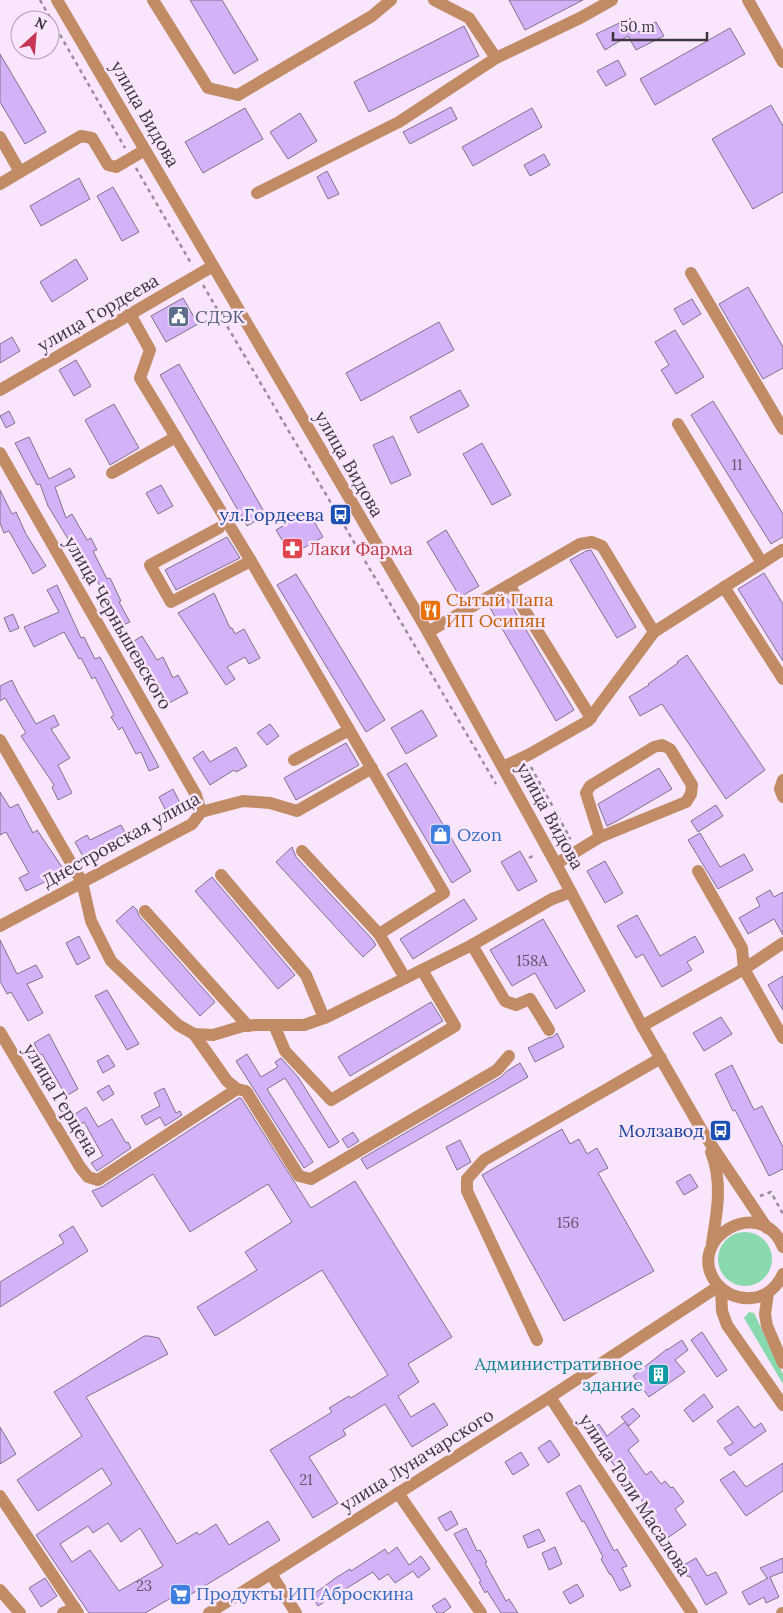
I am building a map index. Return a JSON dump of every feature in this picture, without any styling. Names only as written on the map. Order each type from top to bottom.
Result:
[{"type":"street","name":"улица Видова","points":[[58,0],[428,632],[556,864],[642,1026],[704,1134]]},
{"type":"street","points":[[153,0],[208,88],[238,95],[372,16],[391,0]]},
{"type":"street","points":[[434,0],[469,18],[496,58]]},
{"type":"street","points":[[257,193],[399,122],[496,58],[580,18],[612,0]]},
{"type":"street","points":[[748,0],[783,62]]},
{"type":"street","points":[[0,184],[81,136],[92,138],[108,165],[116,167],[146,150]]},
{"type":"street","points":[[0,137],[20,172]]},
{"type":"street","name":"улица Гордеева","points":[[0,390],[213,266]]},
{"type":"street","points":[[692,273],[783,429]]},
{"type":"street","points":[[130,314],[150,350],[140,378],[251,561],[444,893],[379,934]]},
{"type":"street","points":[[678,424],[762,563]]},
{"type":"street","points":[[112,473],[176,437]]},
{"type":"street","name":"улица Чернышевского","points":[[0,453],[196,795],[202,812]]},
{"type":"street","points":[[219,528],[150,565],[171,602],[251,561]]},
{"type":"street","points":[[428,632],[580,544],[592,542],[602,546],[654,632]]},
{"type":"street","points":[[503,767],[525,757],[588,721],[654,632],[783,551]]},
{"type":"street","points":[[509,585],[591,718]]},
{"type":"street","points":[[724,587],[783,679]]},
{"type":"street","points":[[294,760],[350,730]]},
{"type":"street","points":[[0,740],[82,882],[91,921],[111,961],[178,1025],[194,1034],[213,1036],[248,1026],[304,1025],[324,1018],[472,945],[552,898],[571,892]]},
{"type":"street","points":[[556,864],[600,837],[686,802],[692,785],[670,749],[662,745],[654,747],[590,786],[586,793],[600,837]]},
{"type":"street","name":"Днестровская улица","points":[[0,926],[192,824],[202,812],[243,801],[270,803],[297,811],[372,768]]},
{"type":"street","points":[[783,780],[780,789],[783,797]]},
{"type":"street","points":[[302,850],[379,934],[405,978]]},
{"type":"street","points":[[698,871],[742,948],[744,969],[783,1038]]},
{"type":"street","points":[[221,875],[306,975],[324,1018]]},
{"type":"street","points":[[145,911],[248,1026]]},
{"type":"street","points":[[642,1026],[744,969],[783,942]]},
{"type":"street","points":[[472,945],[505,1001],[516,1005],[530,999],[549,1030]]},
{"type":"street","points":[[274,1025],[285,1051],[331,1100],[456,1026],[422,970]]},
{"type":"street","name":"улица Герцена","points":[[0,1032],[80,1167],[88,1177],[98,1180],[237,1089]]},
{"type":"street","points":[[194,1034],[227,1082],[237,1089],[246,1091],[299,1176],[311,1179],[497,1070],[509,1056]]},
{"type":"street","points":[[537,1340],[467,1191],[468,1180],[484,1160],[661,1058]]},
{"type":"street","points":[[704,1134],[767,1228],[776,1235],[783,1246]]},
{"type":"street","points":[[704,1134],[715,1162],[718,1187],[717,1208],[709,1257],[714,1279],[720,1287],[732,1296],[744,1299],[756,1298],[768,1293],[776,1286],[783,1274]]},
{"type":"street","points":[[712,1246],[725,1229],[735,1224],[752,1223],[767,1228]]},
{"type":"street","points":[[720,1287],[722,1311],[727,1326],[783,1405]]},
{"type":"street","name":"улица Луначарского","points":[[208,1613],[720,1287]]},
{"type":"street","points":[[768,1293],[765,1314],[767,1326],[783,1363]]},
{"type":"street","name":"улица Толи Масалова","points":[[550,1397],[692,1613]]},
{"type":"street","points":[[398,1493],[481,1613]]},
{"type":"street","points":[[0,1496],[72,1611]]},
{"type":"street","points":[[270,1574],[296,1613]]},
{"type":"street","points":[[0,1590],[20,1613]]},
{"type":"path","points":[[40,0],[198,275],[496,784]]},
{"type":"path","points":[[525,757],[570,838],[529,858]]},
{"type":"green space","points":[[740,1232],[750,1232],[760,1236],[768,1244],[772,1259],[768,1274],[760,1282],[750,1286],[740,1286],[730,1282],[722,1274],[718,1264],[718,1254],[722,1244],[730,1236]]},
{"type":"green space","points":[[749,1312],[754,1313],[783,1374],[783,1384],[744,1318]]},
{"type":"building","points":[[190,0],[222,0],[258,60],[234,74]]},
{"type":"building","points":[[509,0],[583,0],[525,30]]},
{"type":"building","points":[[630,18],[638,32],[656,22],[664,36],[636,50],[628,36],[605,50],[596,34]]},
{"type":"building","points":[[464,26],[479,56],[369,112],[354,82]]},
{"type":"building","points":[[730,28],[745,54],[655,105],[640,79]]},
{"type":"building","points":[[0,54],[46,132],[25,144],[0,102]]},
{"type":"building","points":[[618,60],[626,75],[606,86],[597,71]]},
{"type":"building","points":[[771,105],[783,126],[783,192],[753,209],[712,139]]},
{"type":"building","points":[[451,107],[457,119],[410,144],[403,132]]},
{"type":"building","points":[[245,108],[263,139],[203,173],[185,142]]},
{"type":"building","points":[[532,108],[542,127],[473,166],[462,147]]},
{"type":"building","points":[[300,113],[317,141],[288,159],[270,132]]},
{"type":"building","points":[[544,154],[550,165],[530,176],[524,165]]},
{"type":"building","points":[[327,171],[339,194],[328,199],[317,177]]},
{"type":"building","points":[[79,178],[90,199],[41,226],[30,206]]},
{"type":"building","points":[[113,187],[139,232],[122,241],[97,196]]},
{"type":"building","points":[[76,259],[88,279],[52,302],[40,282]]},
{"type":"building","points":[[748,287],[783,347],[783,368],[763,379],[719,304]]},
{"type":"building","points":[[183,298],[198,324],[166,342],[151,316]]},
{"type":"building","points":[[692,299],[701,314],[683,325],[674,309]]},
{"type":"building","points":[[439,322],[454,350],[361,401],[346,373]]},
{"type":"building","points":[[675,330],[704,377],[676,394],[661,370],[669,365],[655,342]]},
{"type":"building","points":[[12,337],[20,351],[0,363],[0,344]]},
{"type":"building","points":[[76,360],[91,386],[74,396],[59,370]]},
{"type":"building","points":[[179,364],[266,515],[247,526],[160,375]]},
{"type":"building","points":[[460,390],[469,406],[418,433],[410,417]]},
{"type":"building","points":[[713,401],[783,514],[783,537],[771,544],[691,415]]},
{"type":"building","points":[[114,404],[139,448],[110,465],[85,420]]},
{"type":"building","points":[[9,411],[15,423],[6,428],[0,416]]},
{"type":"building","points":[[393,436],[411,475],[391,484],[373,445]]},
{"type":"building","points":[[29,437],[49,479],[70,468],[75,477],[55,487],[66,518],[72,514],[87,540],[91,538],[97,550],[93,551],[107,579],[110,578],[121,601],[119,602],[130,622],[119,627],[100,593],[103,592],[84,556],[78,559],[73,547],[48,506],[40,484],[37,485],[15,443]]},
{"type":"building","points":[[482,443],[511,495],[492,505],[463,454]]},
{"type":"building","points":[[161,485],[173,506],[158,514],[146,493]]},
{"type":"building","points":[[0,490],[12,514],[16,512],[26,534],[46,566],[33,574],[9,531],[4,533],[0,523]]},
{"type":"building","points":[[308,511],[323,537],[291,555],[276,530]]},
{"type":"building","points":[[446,530],[479,586],[460,597],[427,542]]},
{"type":"building","points":[[227,537],[240,558],[176,590],[165,570]]},
{"type":"building","points":[[591,550],[636,627],[617,638],[570,560]]},
{"type":"building","points":[[764,573],[783,604],[783,661],[738,589]]},
{"type":"building","points":[[296,574],[385,720],[366,732],[277,585]]},
{"type":"building","points":[[57,585],[81,638],[84,637],[95,659],[100,657],[159,767],[149,771],[141,752],[136,754],[122,727],[119,730],[111,717],[114,715],[95,677],[92,679],[64,632],[34,647],[24,627],[59,612],[47,590]]},
{"type":"building","points":[[214,593],[230,628],[232,628],[235,634],[244,629],[260,658],[249,664],[245,657],[227,667],[235,679],[226,685],[178,613]]},
{"type":"building","points":[[507,598],[574,710],[556,721],[490,608]]},
{"type":"building","points":[[13,614],[19,628],[10,632],[4,618]]},
{"type":"building","points":[[142,636],[157,660],[163,657],[173,678],[178,675],[188,693],[167,704],[154,679],[151,681],[129,644]]},
{"type":"building","points":[[687,655],[765,770],[726,799],[662,704],[640,716],[629,697],[649,685]]},
{"type":"building","points":[[12,680],[36,724],[54,715],[59,725],[51,729],[70,758],[58,765],[72,793],[58,800],[52,787],[54,785],[21,736],[26,733],[5,698],[0,701],[0,686]]},
{"type":"building","points":[[422,710],[437,736],[406,754],[391,728]]},
{"type":"building","points":[[270,724],[279,736],[267,745],[257,733]]},
{"type":"building","points":[[346,743],[359,765],[296,800],[284,778]]},
{"type":"building","points":[[236,747],[247,766],[236,772],[234,770],[210,785],[193,758],[203,751],[210,762]]},
{"type":"building","points":[[406,763],[471,871],[452,883],[387,774]]},
{"type":"building","points":[[659,768],[672,789],[607,826],[598,804]]},
{"type":"building","points":[[173,789],[180,803],[166,811],[159,797]]},
{"type":"building","points":[[0,792],[10,808],[18,804],[33,833],[37,830],[66,873],[50,882],[49,880],[26,891],[19,878],[29,873],[6,832],[0,835]]},
{"type":"building","points":[[716,805],[723,816],[698,832],[691,821]]},
{"type":"building","points":[[121,825],[127,836],[96,851],[97,854],[85,860],[75,842],[87,835],[90,840]]},
{"type":"building","points":[[700,833],[720,867],[744,854],[753,870],[718,889],[688,840]]},
{"type":"building","points":[[292,847],[296,857],[376,945],[363,957],[276,862]]},
{"type":"building","points":[[520,851],[537,881],[518,891],[501,862]]},
{"type":"building","points":[[605,861],[623,893],[605,903],[587,871]]},
{"type":"building","points":[[212,877],[295,975],[278,989],[195,891]]},
{"type":"building","points":[[770,890],[774,897],[783,892],[783,935],[774,919],[748,934],[739,918],[760,906],[756,898]]},
{"type":"building","points":[[464,899],[477,919],[413,959],[400,939]]},
{"type":"building","points":[[133,906],[139,916],[215,1002],[200,1016],[116,921]]},
{"type":"building","points":[[637,915],[660,956],[695,936],[704,952],[687,962],[692,970],[662,987],[643,954],[636,958],[617,926]]},
{"type":"building","points":[[543,919],[585,991],[556,1009],[535,973],[512,986],[490,950]]},
{"type":"building","points":[[79,936],[90,958],[77,965],[66,943]]},
{"type":"building","points":[[0,940],[17,974],[36,965],[43,977],[27,984],[43,1013],[28,1021],[11,992],[7,994],[0,981]]},
{"type":"building","points":[[783,976],[783,1010],[768,985]]},
{"type":"building","points":[[107,990],[139,1044],[127,1050],[95,996]]},
{"type":"building","points":[[431,1002],[443,1021],[350,1076],[338,1057]]},
{"type":"building","points":[[721,1017],[732,1034],[704,1051],[693,1033]]},
{"type":"building","points":[[557,1033],[564,1047],[535,1062],[528,1048],[553,1037]]},
{"type":"building","points":[[49,1034],[78,1089],[66,1096],[34,1043]]},
{"type":"building","points":[[247,1054],[261,1077],[278,1067],[275,1062],[281,1058],[298,1077],[339,1142],[329,1148],[285,1078],[267,1089],[313,1162],[304,1168],[236,1061]]},
{"type":"building","points":[[108,1055],[115,1066],[103,1073],[97,1061]]},
{"type":"building","points":[[520,1063],[528,1077],[367,1169],[361,1159],[501,1077]]},
{"type":"building","points":[[732,1065],[754,1110],[762,1106],[783,1147],[783,1169],[769,1176],[715,1074]]},
{"type":"building","points":[[109,1085],[114,1094],[103,1101],[97,1092]]},
{"type":"building","points":[[164,1088],[176,1113],[180,1111],[182,1115],[165,1126],[160,1117],[146,1125],[141,1116],[160,1106],[154,1093]]},
{"type":"building","points":[[241,1098],[311,1208],[355,1181],[452,1337],[408,1364],[419,1382],[398,1396],[411,1417],[434,1403],[448,1425],[412,1447],[385,1404],[343,1430],[346,1435],[309,1457],[338,1503],[313,1518],[270,1450],[332,1412],[329,1408],[349,1396],[351,1398],[388,1375],[322,1270],[215,1336],[197,1307],[257,1270],[245,1252],[292,1222],[268,1184],[190,1232],[153,1174],[102,1207],[92,1191],[102,1187]]},
{"type":"building","points":[[86,1107],[98,1127],[112,1119],[131,1148],[97,1171],[91,1163],[103,1156],[84,1122],[81,1124],[75,1114]]},
{"type":"building","points":[[562,1129],[570,1144],[579,1139],[587,1154],[597,1148],[608,1168],[598,1173],[654,1271],[564,1321],[482,1175]]},
{"type":"building","points":[[353,1132],[359,1141],[348,1148],[342,1139]]},
{"type":"building","points":[[460,1140],[471,1162],[457,1170],[446,1147]]},
{"type":"building","points":[[690,1174],[698,1187],[684,1195],[676,1182]]},
{"type":"building","points":[[73,1226],[88,1251],[0,1307],[0,1282],[64,1243],[59,1235]]},
{"type":"building","points":[[702,1332],[727,1370],[717,1377],[691,1340]]},
{"type":"building","points":[[144,1336],[159,1338],[168,1354],[86,1397],[177,1544],[197,1532],[199,1535],[216,1524],[229,1545],[268,1521],[280,1540],[175,1604],[171,1598],[145,1613],[89,1613],[36,1535],[112,1484],[102,1468],[38,1511],[17,1480],[82,1436],[54,1392]],"holes":[[[108,1523],[121,1542],[140,1528],[163,1566],[119,1591],[90,1550],[72,1562],[60,1544],[88,1526],[93,1533]]]},
{"type":"building","name":"Административное здание","points":[[682,1340],[688,1350],[675,1360],[685,1372],[649,1397],[633,1376],[667,1349]]},
{"type":"building","points":[[704,1394],[713,1407],[693,1422],[684,1410]]},
{"type":"building","points":[[738,1406],[754,1428],[761,1423],[766,1431],[730,1456],[724,1448],[733,1443],[717,1421]]},
{"type":"building","points":[[633,1408],[640,1416],[629,1426],[621,1417]]},
{"type":"building","points":[[625,1422],[639,1441],[628,1450],[646,1475],[651,1471],[661,1484],[665,1481],[671,1488],[673,1487],[684,1502],[675,1509],[686,1525],[666,1539],[643,1508],[646,1506],[629,1484],[624,1488],[617,1477],[621,1475],[589,1430],[599,1424],[607,1436]]},
{"type":"building","points":[[0,1427],[16,1454],[0,1464]]},
{"type":"building","points":[[550,1440],[560,1455],[548,1463],[538,1448]]},
{"type":"building","points":[[521,1452],[529,1465],[513,1475],[505,1462]]},
{"type":"building","points":[[783,1463],[783,1491],[746,1516],[720,1480],[734,1471],[746,1487]]},
{"type":"building","points":[[580,1485],[614,1551],[617,1549],[627,1566],[622,1568],[631,1586],[620,1591],[601,1559],[603,1557],[584,1521],[582,1522],[566,1493]]},
{"type":"building","points":[[451,1511],[458,1524],[446,1531],[438,1518]]},
{"type":"building","points":[[466,1528],[477,1551],[480,1550],[487,1562],[485,1563],[506,1601],[509,1599],[518,1613],[501,1613],[487,1591],[485,1593],[479,1582],[481,1581],[454,1534]]},
{"type":"building","points":[[539,1529],[545,1541],[528,1548],[523,1536]]},
{"type":"building","points":[[397,1547],[409,1565],[421,1556],[430,1569],[418,1578],[413,1571],[395,1583],[388,1574],[379,1580],[373,1572],[318,1606],[311,1596],[337,1577],[350,1569],[351,1571],[385,1549],[388,1554]]},
{"type":"building","points":[[555,1547],[562,1564],[549,1570],[542,1553]]},
{"type":"building","points":[[696,1558],[707,1576],[716,1572],[727,1593],[706,1605],[690,1576],[688,1577],[682,1566]]},
{"type":"building","points":[[783,1558],[783,1572],[770,1577],[779,1597],[766,1603],[764,1597],[749,1605],[742,1592],[768,1578],[760,1568]]},
{"type":"building","points":[[45,1578],[57,1596],[41,1607],[29,1588]]},
{"type":"building","points":[[577,1584],[584,1596],[570,1604],[563,1592]]},
{"type":"building","points":[[445,1598],[451,1607],[443,1613],[437,1613],[432,1606]]},
{"type":"place","name":"СДЭК","points":[[179,317]]},
{"type":"place","name":"ул.Гордеева","points":[[340,515]]},
{"type":"place","name":"Лаки Фарма","points":[[292,549]]},
{"type":"place","name":"Сытый Папа ИП Осипян","points":[[430,610]]},
{"type":"place","name":"Ozon","points":[[441,835]]},
{"type":"place","name":"Молзавод","points":[[720,1131]]},
{"type":"place","name":"Административное здание","points":[[659,1374]]},
{"type":"place","name":"Продукты ИП Аброскина","points":[[180,1594]]}]
